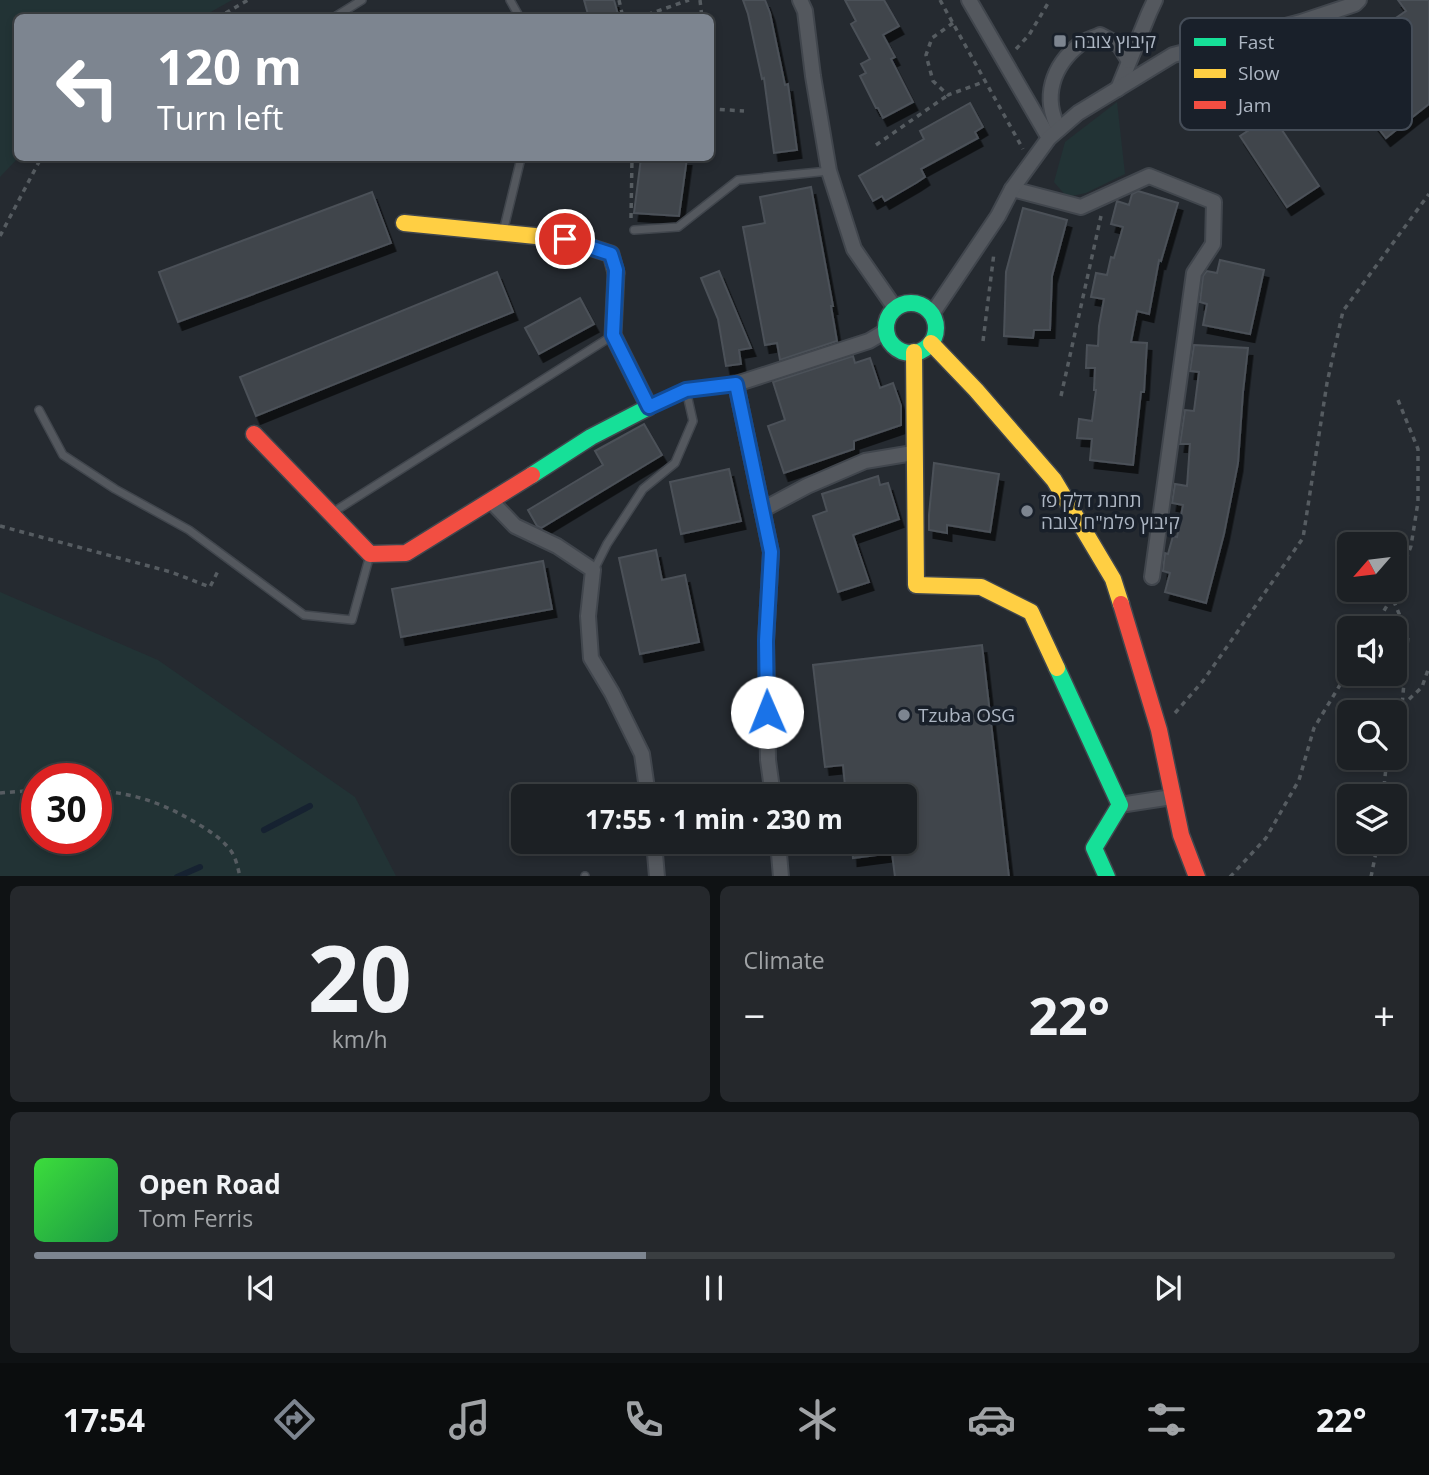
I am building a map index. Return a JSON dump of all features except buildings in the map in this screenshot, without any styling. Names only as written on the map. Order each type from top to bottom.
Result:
[{"type":"street","points":[[800,0],[805,11],[829,171],[854,249],[895,308]]},
{"type":"street","points":[[969,0],[1005,61],[1054,134]]},
{"type":"street","points":[[1118,89],[1152,7],[1140,0]]},
{"type":"street","points":[[1313,18],[1355,4],[1359,0]]},
{"type":"street","points":[[1054,134],[1051,85],[1057,71],[1081,43],[1100,35],[1119,46],[1129,61]]},
{"type":"street","points":[[932,314],[998,216],[1012,189],[1054,134],[1079,113],[1180,53]]},
{"type":"street","points":[[1012,189],[1081,207],[1149,176],[1214,202],[1213,244],[1194,273],[1152,577]]},
{"type":"street","points":[[254,434],[370,554],[405,553],[591,437],[649,407],[613,335],[616,270],[611,254],[565,239],[404,222]]},
{"type":"street","points":[[914,303],[932,314],[936,329],[926,347],[914,352],[898,349],[888,338],[888,317],[895,308],[914,303]]},
{"type":"street","points":[[771,784],[766,641],[771,552],[736,384],[869,341],[886,331]]},
{"type":"street","points":[[930,342],[976,390],[1054,480],[1113,579],[1159,730],[1181,835],[1197,876]]},
{"type":"street","points":[[914,352],[916,585],[981,587],[1031,612],[1121,805]]},
{"type":"street","points":[[762,510],[807,486],[865,461],[914,453]]},
{"type":"street","points":[[491,501],[515,526],[557,546],[593,570],[587,616],[591,658],[612,692],[642,754],[646,784]]},
{"type":"street","points":[[1107,876],[1094,848],[1121,805],[1172,797]]},
{"type":"street","points":[[655,854],[657,876]]},
{"type":"street","points":[[779,854],[782,876]]},
{"type":"lane","points":[[339,14],[362,0]]},
{"type":"lane","points":[[503,232],[520,161]]},
{"type":"lane","points":[[634,230],[678,227],[738,180],[829,171]]},
{"type":"lane","points":[[331,514],[613,335]]},
{"type":"lane","points":[[649,407],[686,390],[736,384]]},
{"type":"lane","points":[[593,570],[643,489],[675,463],[693,421],[686,390]]},
{"type":"lane","points":[[39,410],[63,455],[115,489],[189,530],[304,615],[352,620],[370,554]]},
{"type":"path","points":[[224,14],[248,0]]},
{"type":"path","points":[[649,14],[689,0]]},
{"type":"path","points":[[940,0],[1031,164]]},
{"type":"path","points":[[1005,61],[1029,35],[1050,0]]},
{"type":"path","points":[[948,95],[933,81],[926,55],[932,38],[953,23]]},
{"type":"path","points":[[876,145],[948,95],[986,81]]},
{"type":"path","points":[[714,109],[744,111]]},
{"type":"path","points":[[0,236],[39,161]]},
{"type":"path","points":[[632,161],[630,214],[634,230]]},
{"type":"path","points":[[1159,730],[1203,681],[1303,538],[1327,383],[1343,311],[1429,194]]},
{"type":"path","points":[[1061,396],[1105,196]]},
{"type":"path","points":[[983,341],[998,216]]},
{"type":"path","points":[[1398,400],[1418,449],[1418,502],[1407,557]]},
{"type":"path","points":[[0,526],[172,572],[210,587],[225,556]]},
{"type":"path","points":[[1394,602],[1408,635],[1403,700]]},
{"type":"path","points":[[1407,701],[1422,687],[1429,667]]},
{"type":"path","points":[[1231,876],[1266,838],[1299,780],[1314,728],[1339,686]]},
{"type":"path","points":[[0,793],[21,791]]},
{"type":"path","points":[[112,791],[143,798],[177,811],[218,837],[233,854],[240,876]]},
{"type":"path","points":[[1371,876],[1376,854]]},
{"type":"shaded area","points":[[0,0],[232,0],[207,14],[14,14],[15,161],[0,177]]},
{"type":"shaded area","points":[[1117,102],[1125,174],[1086,193],[1067,197],[1054,182],[1065,142]]},
{"type":"shaded area","points":[[0,592],[158,660],[355,797],[396,876],[0,876]]},
{"type":"waterway","points":[[264,830],[310,806]]},
{"type":"waterway","points":[[179,876],[200,867]]},
{"type":"traffic: fast","points":[[532,475],[591,437],[649,407],[613,335],[616,273]]},
{"type":"traffic: fast","points":[[911,303],[928,311],[936,328],[928,345],[911,353],[894,345],[886,328],[894,311],[911,303]]},
{"type":"traffic: fast","points":[[1057,668],[1120,805],[1094,848],[1107,876]]},
{"type":"traffic: slow","points":[[404,223],[565,239],[611,254],[616,273]]},
{"type":"traffic: slow","points":[[931,343],[1054,480],[1113,579],[1121,604]]},
{"type":"traffic: slow","points":[[914,352],[916,585],[981,587],[1031,612],[1057,668]]},
{"type":"traffic: jam","points":[[254,434],[370,554],[406,553],[532,475]]},
{"type":"traffic: jam","points":[[1121,604],[1159,730],[1181,835],[1197,876]]},
{"type":"place","name":"קיבוץ צובה","points":[[1060,41]]},
{"type":"place","name":"תחנת דלק פז קיבוץ פלמ\"ח צובה","points":[[1027,511]]},
{"type":"place","name":"Tzuba OSG","points":[[904,715]]},
{"type":"route","points":[[565,239],[611,254],[616,270],[613,335],[649,407],[686,390],[736,384],[771,552],[766,641],[767,712]]}]
